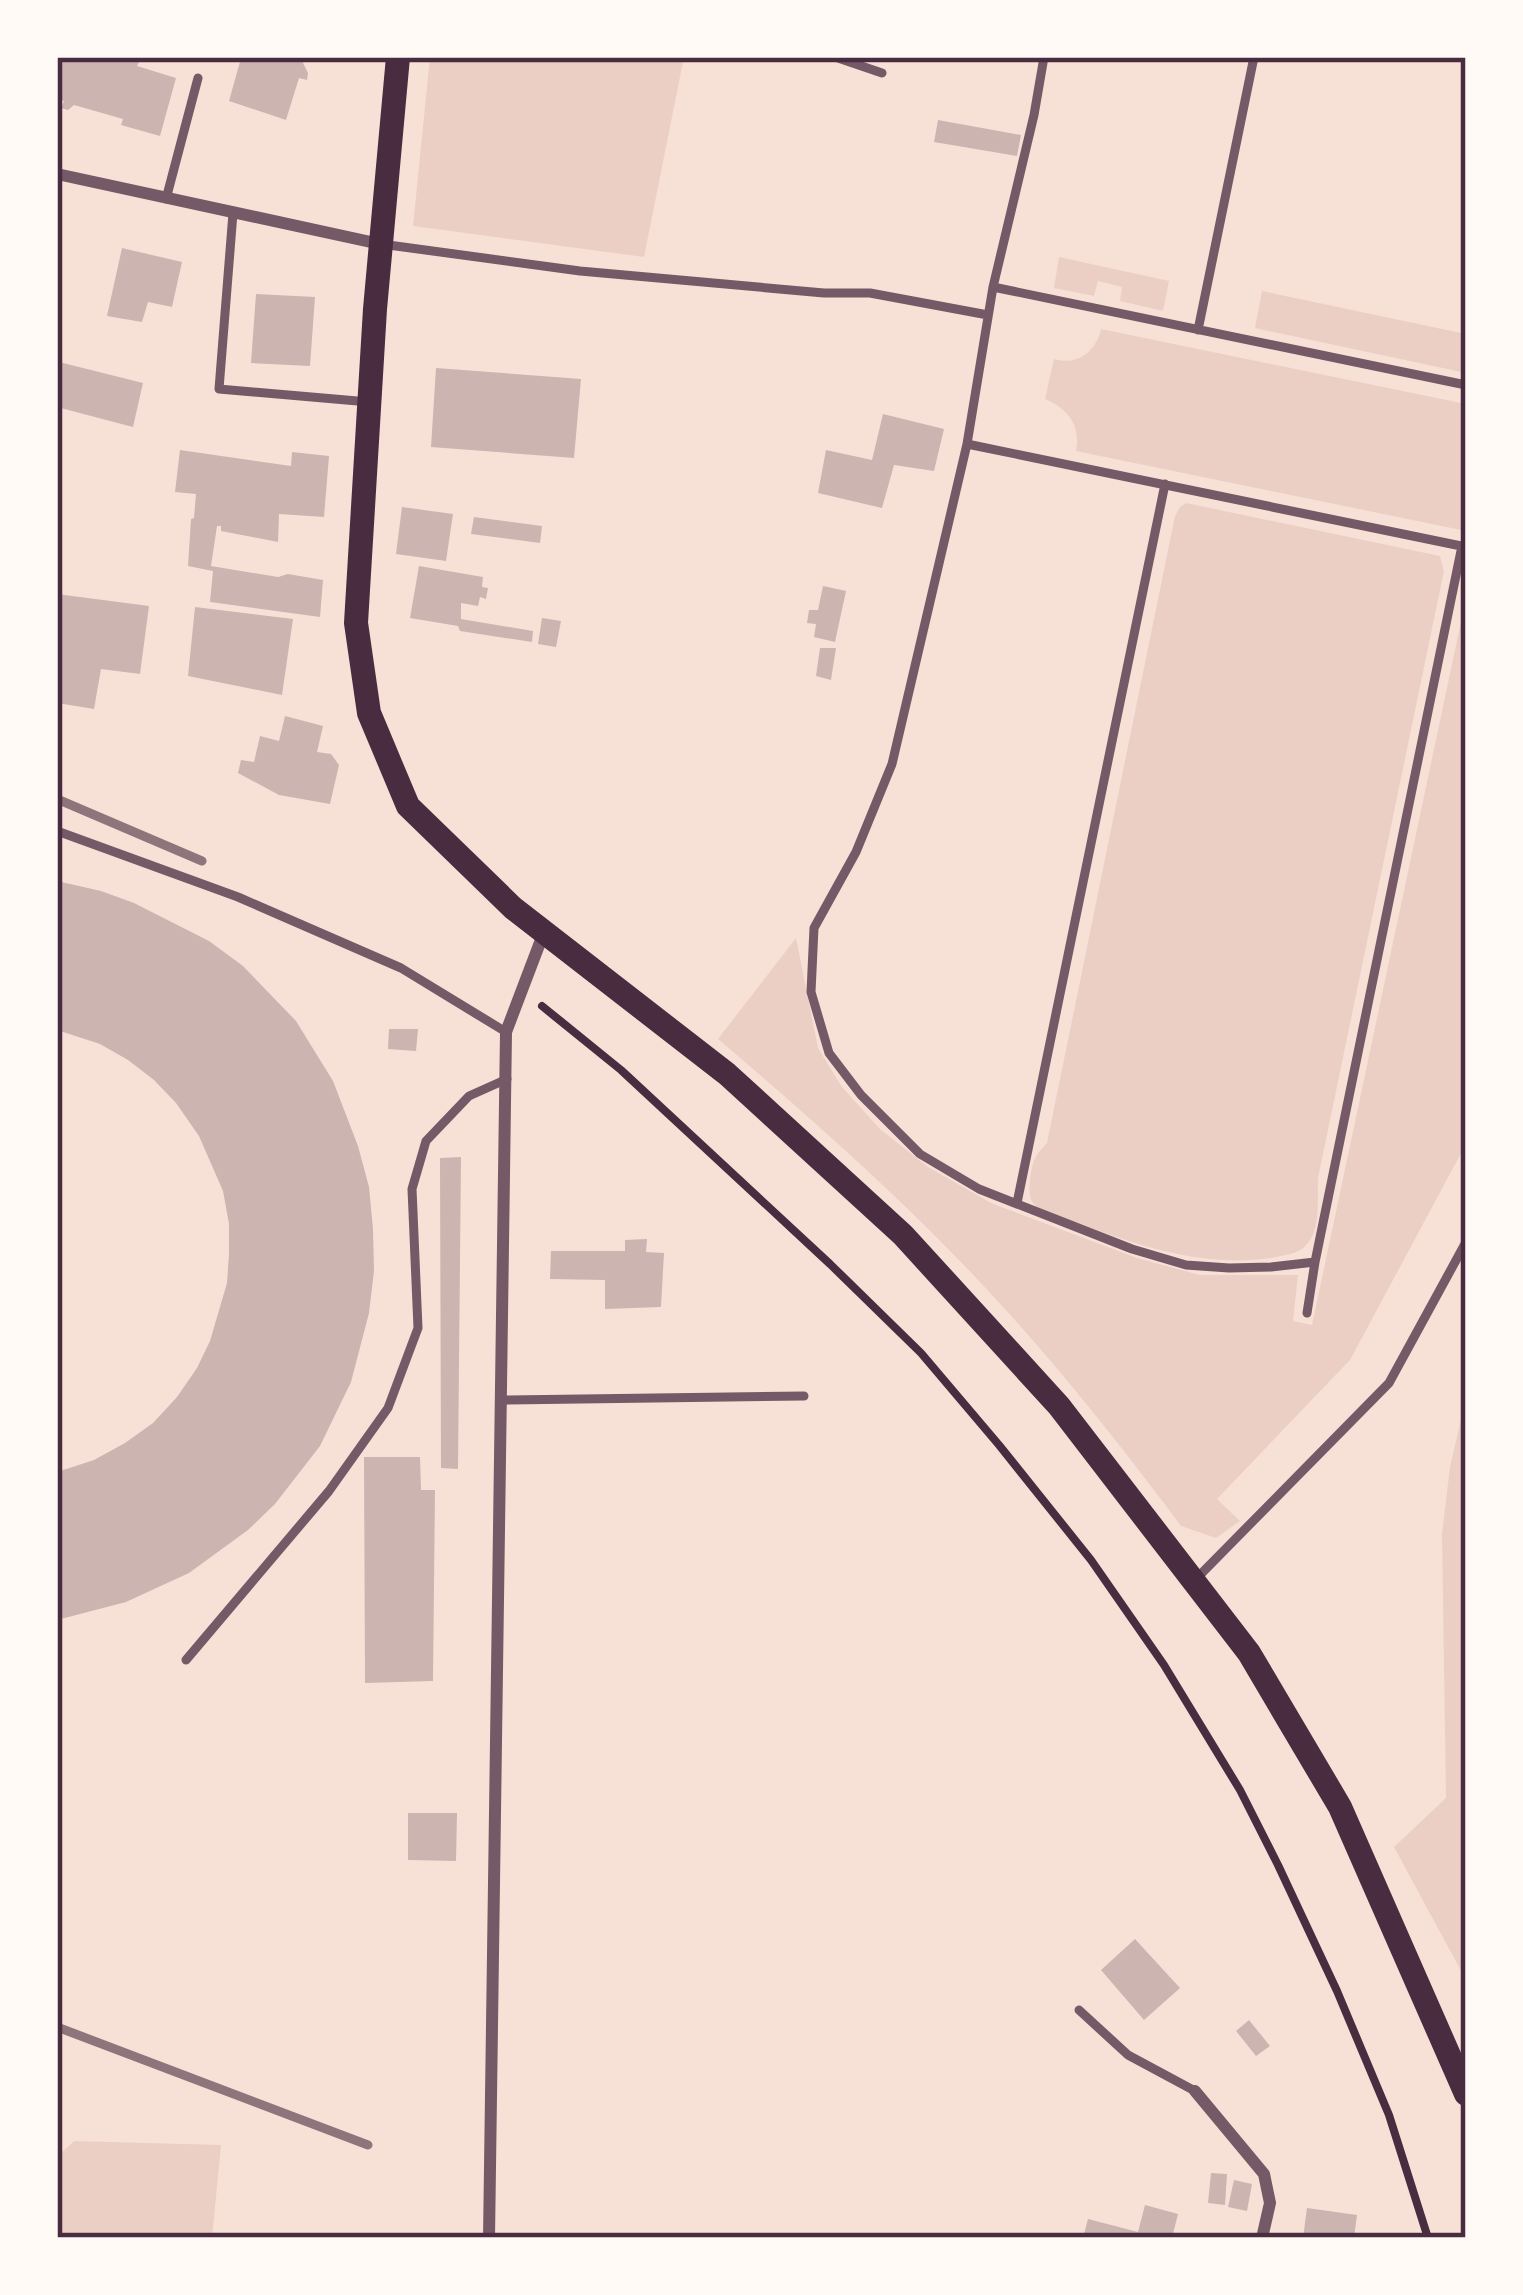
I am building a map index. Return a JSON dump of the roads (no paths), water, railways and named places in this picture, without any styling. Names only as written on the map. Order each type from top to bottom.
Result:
[{"type":"main road","points":[[398,57],[380,244],[356,623],[369,713],[408,806],[513,908],[727,1074],[903,1235],[1059,1406],[1249,1653],[1340,1807],[1466,2094]]},
{"type":"street","points":[[57,174],[380,244]]},
{"type":"street","points":[[489,2238],[506,1032],[544,932]]},
{"type":"street","points":[[1195,2091],[1264,2174],[1270,2203],[1262,2238]]},
{"type":"lane","points":[[835,57],[882,73]]},
{"type":"lane","points":[[1044,57],[993,287],[967,444],[892,764],[856,852],[814,928],[812,992],[829,1053],[861,1095],[920,1154],[979,1189],[1132,1250],[1186,1264],[1229,1268],[1316,1262]]},
{"type":"lane","points":[[1198,330],[1254,57]]},
{"type":"lane","points":[[166,199],[198,78]]},
{"type":"lane","points":[[233,213],[219,389],[369,402]]},
{"type":"lane","points":[[380,244],[580,272],[870,293],[988,315]]},
{"type":"lane","points":[[993,287],[1466,386]]},
{"type":"lane","points":[[967,444],[1464,547],[1307,1312]]},
{"type":"lane","points":[[1017,1203],[1165,484]]},
{"type":"lane","points":[[57,831],[238,897],[381,959],[506,1032]]},
{"type":"lane","points":[[186,1660],[329,1491],[388,1408],[418,1328],[412,1189],[426,1141],[469,1096],[507,1079]]},
{"type":"lane","points":[[1194,1582],[1388,1383],[1466,1242]]},
{"type":"lane","points":[[502,1400],[804,1396]]},
{"type":"lane","points":[[1079,2010],[1128,2055],[1195,2091]]},
{"type":"railway","points":[[57,799],[202,861]]},
{"type":"railway","points":[[57,2027],[368,2145]]}]
